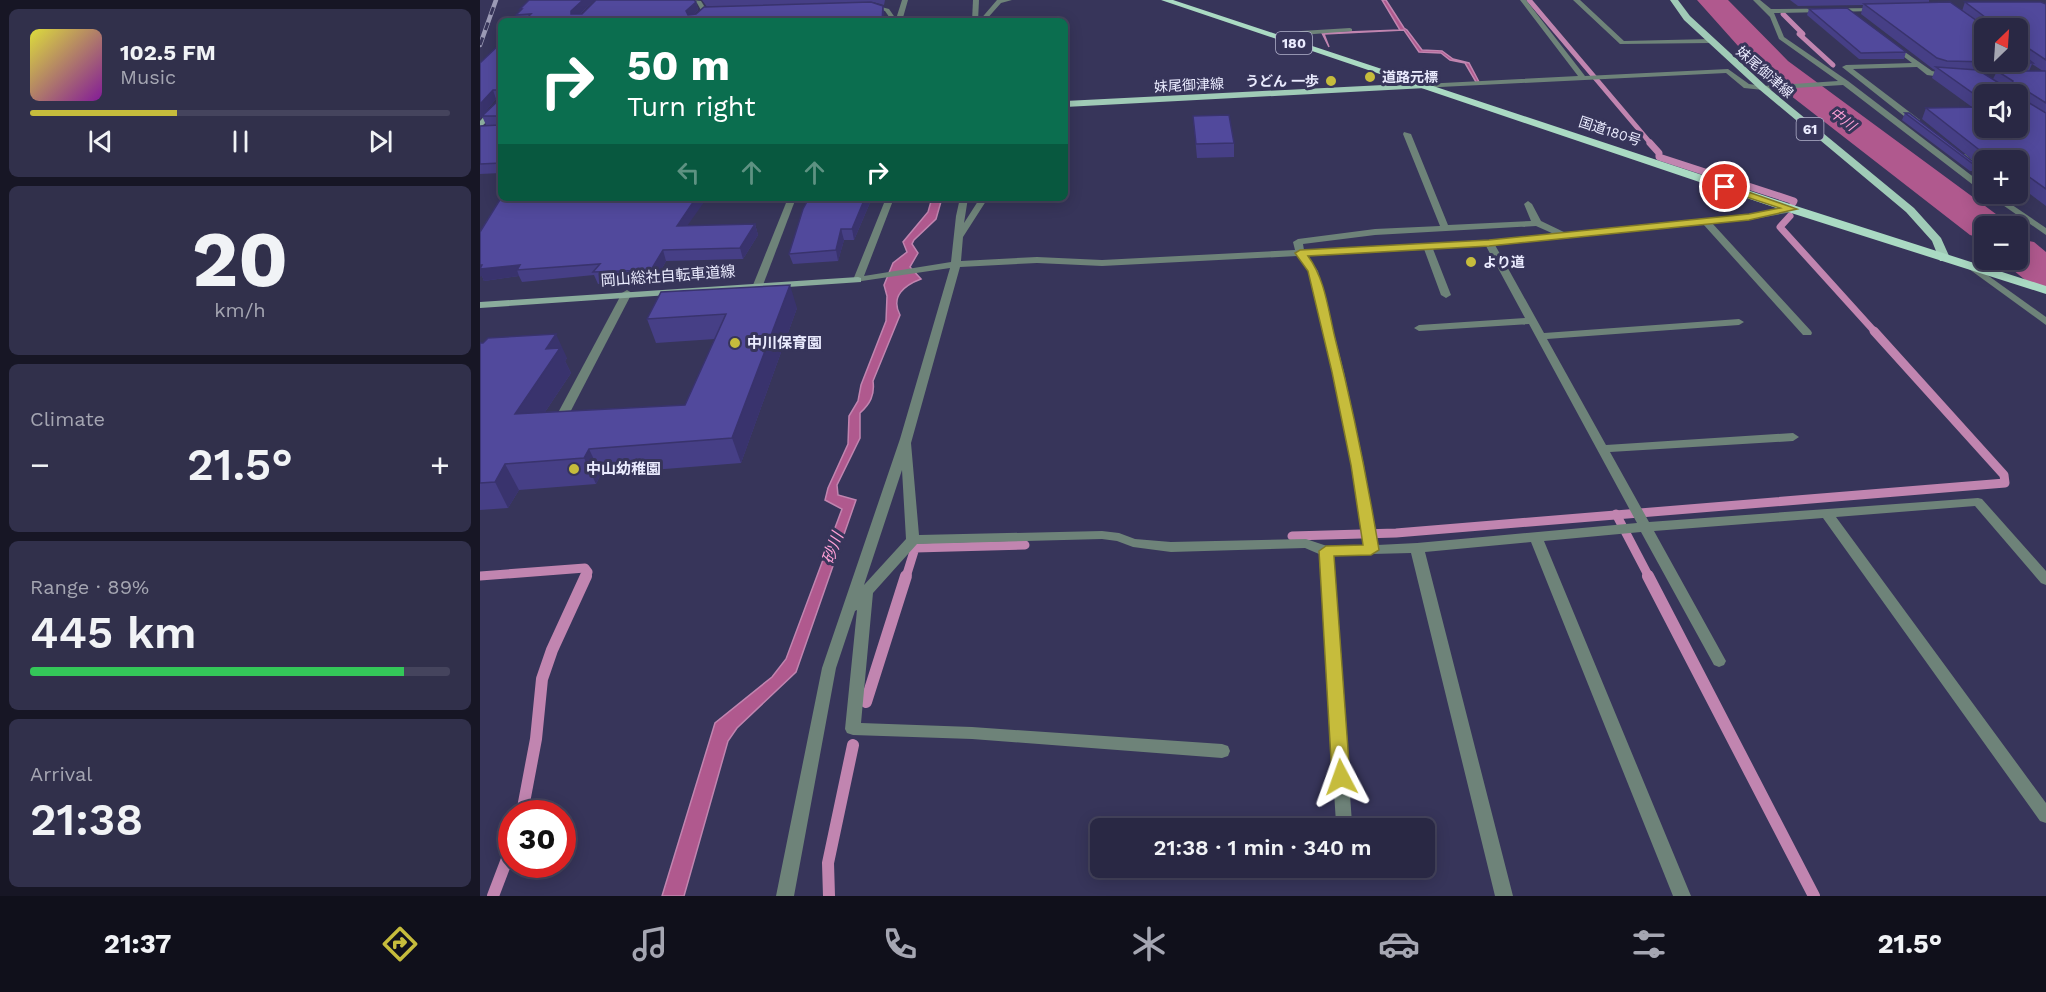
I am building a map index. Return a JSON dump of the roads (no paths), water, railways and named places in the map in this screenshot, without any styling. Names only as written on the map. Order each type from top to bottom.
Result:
[{"type":"highway","name":"国道180号","points":[[1165,0],[1792,209],[2046,290]]},
{"type":"main road","name":"妹尾御津線","points":[[1674,0],[1687,18],[1711,41],[1910,210],[1937,240],[1944,258]]},
{"type":"main road","name":"妹尾御津線","points":[[1068,104],[1423,86]]},
{"type":"main road","points":[[480,126],[498,107]]},
{"type":"main road","name":"岡山総社自転車道線","points":[[480,305],[627,293],[858,280]]},
{"type":"street","points":[[694,0],[699,2],[701,14],[721,12]]},
{"type":"street","points":[[898,18],[905,0]]},
{"type":"street","points":[[975,18],[976,0]]},
{"type":"street","points":[[985,18],[999,1],[1009,0]]},
{"type":"street","points":[[1523,0],[1589,77]]},
{"type":"street","points":[[1576,0],[1622,43],[1711,41]]},
{"type":"street","points":[[1756,0],[1771,11],[1778,23],[1781,38],[1974,182]]},
{"type":"street","points":[[1781,0],[1793,10]]},
{"type":"street","points":[[862,6],[882,8],[894,18]]},
{"type":"street","points":[[1771,11],[1882,9]]},
{"type":"street","points":[[1848,10],[1856,16]]},
{"type":"street","points":[[1282,39],[1301,33],[1350,30]]},
{"type":"street","points":[[1882,37],[1930,73],[1954,76]]},
{"type":"street","points":[[1917,65],[1846,67],[1920,124]]},
{"type":"street","points":[[1423,86],[1728,71],[1747,86],[1767,88],[1843,84]]},
{"type":"street","points":[[1407,134],[1444,228]]},
{"type":"street","points":[[1957,153],[1974,166]]},
{"type":"street","points":[[758,285],[791,201]]},
{"type":"street","points":[[858,280],[889,201]]},
{"type":"street","points":[[958,242],[964,201]]},
{"type":"street","points":[[785,896],[829,668],[906,439],[950,264],[958,242],[982,201]]},
{"type":"street","points":[[1528,204],[1537,223]]},
{"type":"street","points":[[2007,205],[2046,232]]},
{"type":"street","points":[[858,280],[950,264],[1037,260],[1102,263],[1489,243],[1749,217],[1792,209]]},
{"type":"street","points":[[1705,221],[1807,333]]},
{"type":"street","points":[[1369,538],[1358,465],[1313,271],[1300,253],[1298,242],[1375,232],[1537,223],[1563,235]]},
{"type":"street","points":[[1489,243],[1602,450],[1637,520],[1719,661]]},
{"type":"street","points":[[1427,246],[1446,295]]},
{"type":"street","points":[[1972,267],[2046,322]]},
{"type":"street","points":[[557,425],[627,293]]},
{"type":"street","points":[[1419,328],[1532,321]]},
{"type":"street","points":[[1540,336],[1739,322]]},
{"type":"street","points":[[1602,450],[1792,437]]},
{"type":"street","points":[[849,610],[913,540],[906,439]]},
{"type":"street","points":[[913,540],[1102,535],[1119,537],[1132,543],[1172,548],[1306,543],[1326,551],[1369,538],[1417,548],[1616,530],[1637,520],[1826,513],[1978,502],[2046,580]]},
{"type":"street","points":[[1826,513],[2046,816]]},
{"type":"street","points":[[1536,537],[1682,896]]},
{"type":"street","points":[[1417,548],[1504,896]]},
{"type":"street","points":[[1326,551],[1344,818]]},
{"type":"street","points":[[866,592],[853,729],[972,734],[1222,751]]},
{"type":"water","points":[[1382,0],[1386,0],[1422,50],[1442,51],[1453,59],[1469,63],[1479,82],[1476,82],[1465,63],[1450,60],[1441,53],[1419,52],[1404,30],[1324,34],[1329,47],[1322,33],[1400,30]]},
{"type":"water","name":"砂川","points":[[931,201],[941,201],[936,219],[912,244],[918,253],[910,267],[921,279],[910,284],[898,297],[897,308],[900,315],[873,381],[871,399],[860,413],[860,438],[837,485],[838,495],[856,500],[796,672],[737,728],[728,741],[684,896],[662,896],[715,723],[772,677],[786,659],[842,509],[825,500],[848,444],[849,416],[858,401],[861,385],[886,321],[887,296],[884,285],[893,263],[907,252],[903,242],[928,212]]},
{"type":"waterway","points":[[1529,0],[1652,145]]},
{"type":"waterway","name":"中川","points":[[1712,0],[1776,68],[1974,218]]},
{"type":"waterway","points":[[1783,14],[1803,34],[1799,34],[1833,65]]},
{"type":"waterway","points":[[1650,143],[1659,153],[1659,157],[1794,201],[1793,203]]},
{"type":"waterway","points":[[1790,216],[1780,227],[1875,332]]},
{"type":"waterway","name":"中川","points":[[2028,260],[2046,274]]},
{"type":"waterway","points":[[1616,515],[2005,483],[2004,475],[1874,331]]},
{"type":"waterway","points":[[1292,536],[1396,533],[1616,515]]},
{"type":"waterway","points":[[1616,515],[1649,577]]},
{"type":"waterway","points":[[906,577],[915,548],[1025,545]]},
{"type":"waterway","points":[[480,576],[585,568],[588,572],[586,577]]},
{"type":"waterway","points":[[524,800],[536,739],[542,679],[552,650],[586,576]]},
{"type":"waterway","points":[[866,702],[906,576]]},
{"type":"waterway","points":[[1648,576],[1814,896]]},
{"type":"waterway","points":[[829,896],[828,863],[853,745]]},
{"type":"waterway","points":[[493,896],[500,878]]},
{"type":"railway","points":[[480,45],[496,0]]},
{"type":"place","name":"道路元標","points":[[1370,77]]},
{"type":"place","name":"うどん 一歩","points":[[1331,81]]},
{"type":"place","name":"より道","points":[[1471,262]]},
{"type":"place","name":"中川保育園","points":[[735,343]]},
{"type":"place","name":"中山幼稚園","points":[[574,469]]}]
